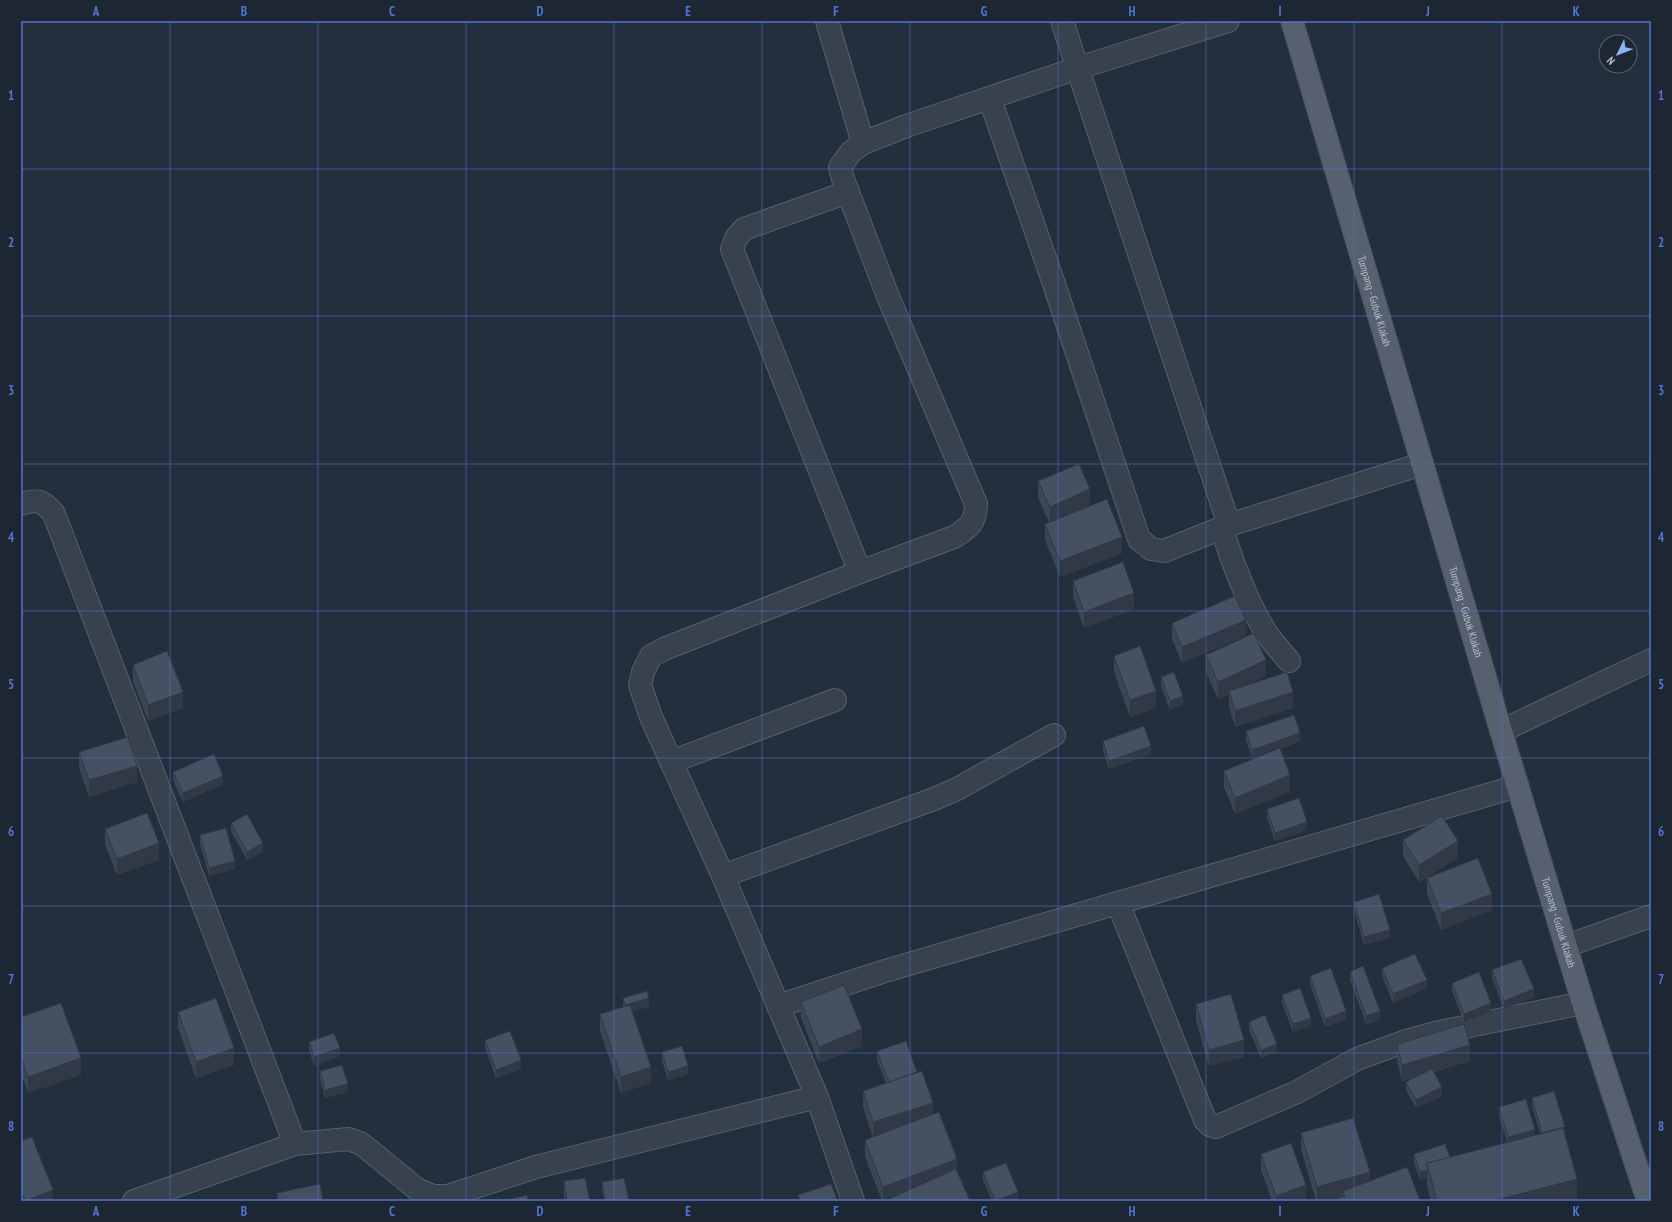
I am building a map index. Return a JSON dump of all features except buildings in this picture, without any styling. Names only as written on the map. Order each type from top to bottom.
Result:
[{"type":"main road","name":"Tumpang - Gubuk Klakah","points":[[1292,21],[1501,731],[1583,1003],[1648,1201]]},
{"type":"street","points":[[827,21],[863,143]]},
{"type":"street","points":[[1062,21],[1226,527],[1229,552],[1253,607],[1267,634],[1289,661]]},
{"type":"street","points":[[853,1201],[817,1097],[723,876],[651,717],[640,685],[643,672],[651,656],[664,649],[708,630],[954,537],[965,531],[976,515],[976,504],[892,306],[848,192],[840,167],[851,152],[863,143],[909,125],[990,99],[1078,68],[1228,21]]},
{"type":"street","points":[[990,99],[1054,284],[1139,539],[1151,549],[1164,550],[1226,527],[1422,464]]},
{"type":"street","points":[[848,192],[744,230],[736,238],[732,249],[860,572]]},
{"type":"street","points":[[21,504],[38,501],[44,503],[54,514],[295,1144]]},
{"type":"street","points":[[1501,731],[1651,660]]},
{"type":"street","points":[[671,762],[835,700]]},
{"type":"street","points":[[723,876],[934,799],[957,789],[1054,736]]},
{"type":"street","points":[[778,1006],[885,971],[1518,786]]},
{"type":"street","points":[[1118,903],[1205,1120],[1210,1125],[1216,1126],[1297,1092],[1357,1059],[1406,1041],[1435,1033],[1583,1003]]},
{"type":"street","points":[[1566,946],[1651,916]]},
{"type":"street","points":[[134,1201],[295,1144],[348,1139],[360,1143],[418,1190],[434,1196],[448,1196],[536,1167],[817,1097]]}]
